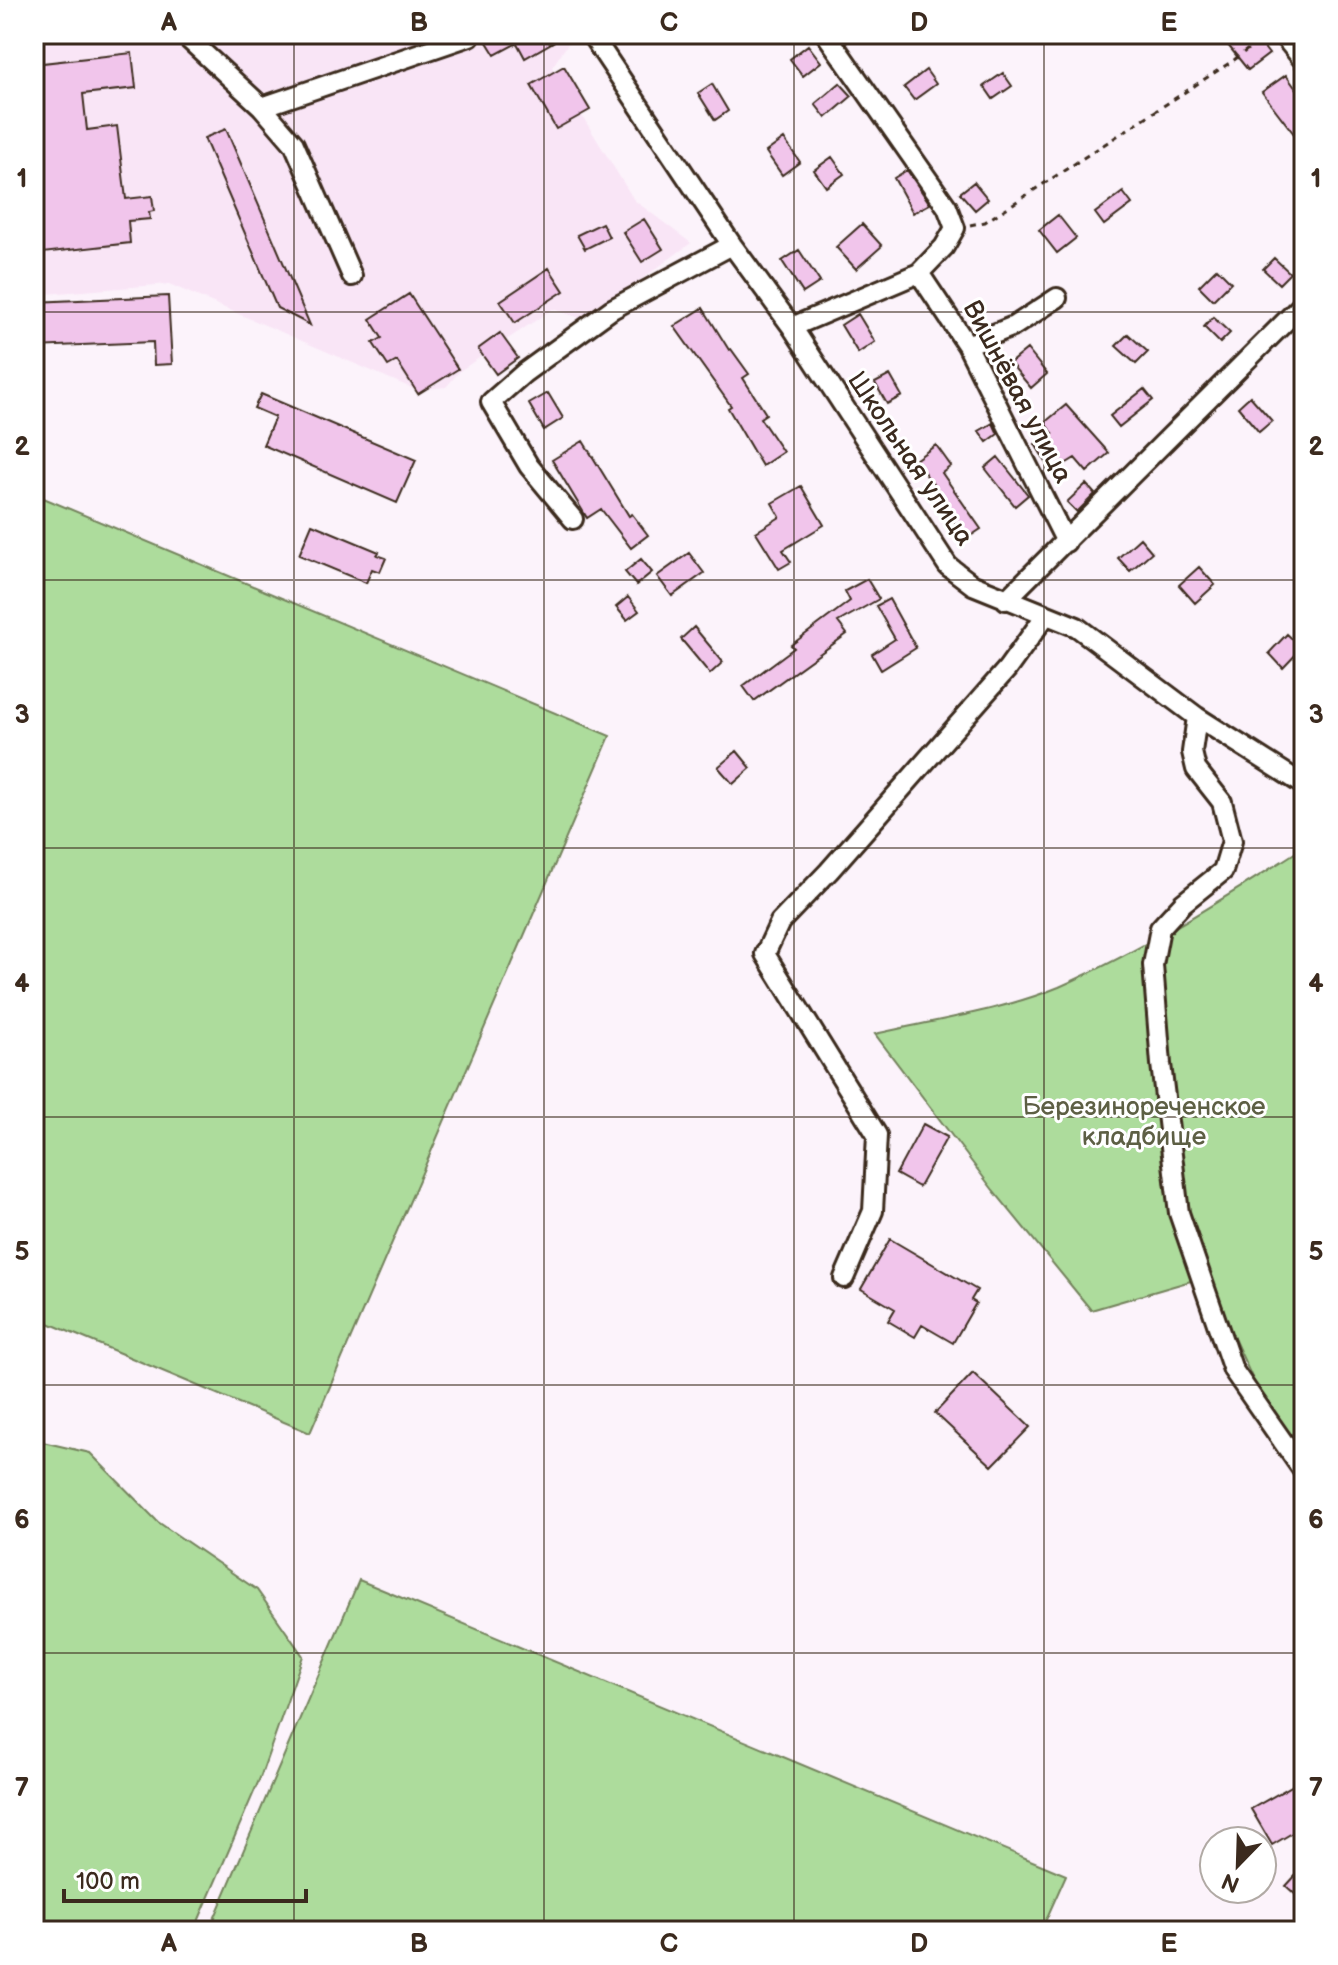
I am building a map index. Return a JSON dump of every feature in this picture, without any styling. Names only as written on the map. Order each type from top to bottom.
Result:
[{"type":"street","points":[[183,34],[262,107],[294,144],[352,276]]},
{"type":"street","name":"Школьная улица","points":[[591,34],[732,245],[792,327],[948,566],[973,585],[1077,627],[1197,717],[1304,785]]},
{"type":"street","points":[[792,327],[919,273],[944,247],[955,228],[947,207],[826,34]]},
{"type":"street","points":[[1282,34],[1304,61]]},
{"type":"street","points":[[262,107],[470,36]]},
{"type":"street","points":[[573,519],[529,466],[491,402],[524,373],[612,309],[732,245]]},
{"type":"street","name":"Вишнёвая улица","points":[[919,273],[967,345],[1066,542]]},
{"type":"street","points":[[967,345],[1014,326],[1057,298]]},
{"type":"street","points":[[1006,600],[1304,303]]},
{"type":"street","points":[[844,1278],[873,1211],[877,1135],[765,954],[780,922],[829,871],[1007,669],[1046,615]]},
{"type":"street","points":[[1197,717],[1192,752],[1196,769],[1222,802],[1232,841],[1223,871],[1183,903],[1160,928],[1153,965],[1179,1213],[1233,1370],[1304,1472]]},
{"type":"path","points":[[955,228],[985,222],[1222,68],[1267,34]]},
{"type":"shaded area","points":[[34,34],[570,34],[572,38],[552,67],[634,200],[691,243],[586,320],[553,309],[461,370],[446,387],[416,390],[169,284],[34,295]]},
{"type":"green space","points":[[34,494],[610,736],[310,1433],[34,1317]]},
{"type":"green space","name":"Березинореченское кладбище","points":[[1304,847],[1304,1458],[1255,1384],[1208,1276],[1091,1310],[993,1190],[875,1034],[991,1009],[1059,987],[1153,939]]},
{"type":"green space","points":[[34,1440],[90,1453],[158,1522],[257,1590],[303,1656],[260,1778],[194,1931],[34,1931]]},
{"type":"green space","points":[[359,1580],[1066,1875],[1041,1931],[209,1931]]},
{"type":"building","points":[[501,34],[567,34],[525,58],[517,43],[495,55],[487,42]]},
{"type":"building","points":[[1219,34],[1253,34],[1269,54],[1248,70]]},
{"type":"building","points":[[808,45],[821,62],[803,76],[790,59]]},
{"type":"building","points":[[132,53],[136,88],[83,94],[87,130],[117,126],[126,199],[152,196],[154,211],[149,212],[150,219],[128,221],[130,243],[34,254],[34,136],[37,135],[34,64]]},
{"type":"building","points":[[564,66],[590,110],[556,129],[531,85]]},
{"type":"building","points":[[926,70],[936,84],[914,100],[904,87]]},
{"type":"building","points":[[1003,73],[1012,86],[993,99],[984,86]]},
{"type":"building","points":[[1286,75],[1304,100],[1304,147],[1262,92]]},
{"type":"building","points":[[840,83],[852,96],[826,118],[815,104]]},
{"type":"building","points":[[712,84],[728,111],[715,120],[698,93]]},
{"type":"building","points":[[226,129],[310,325],[277,308],[204,138]]},
{"type":"building","points":[[784,139],[800,162],[782,175],[766,152]]},
{"type":"building","points":[[832,157],[844,174],[826,187],[814,170]]},
{"type":"building","points":[[907,170],[930,204],[913,213],[894,178]]},
{"type":"building","points":[[974,182],[988,199],[975,210],[960,193]]},
{"type":"building","points":[[1123,192],[1132,204],[1104,225],[1095,213]]},
{"type":"building","points":[[1058,215],[1076,238],[1057,253],[1039,230]]},
{"type":"building","points":[[644,219],[663,249],[642,262],[623,232]]},
{"type":"building","points":[[602,223],[609,237],[585,249],[577,235]]},
{"type":"building","points":[[862,224],[882,246],[856,269],[836,247]]},
{"type":"building","points":[[799,250],[820,282],[803,293],[782,261]]},
{"type":"building","points":[[1274,258],[1290,273],[1279,284],[1263,269]]},
{"type":"building","points":[[549,268],[564,291],[515,323],[500,301]]},
{"type":"building","points":[[1217,268],[1231,282],[1213,300],[1199,286]]},
{"type":"building","points":[[409,294],[458,369],[418,394],[397,361],[388,366],[373,343],[382,338],[370,319]]},
{"type":"building","points":[[168,296],[172,364],[154,365],[153,342],[34,347],[34,302]]},
{"type":"building","points":[[703,308],[729,350],[749,374],[743,378],[766,414],[760,418],[783,452],[762,466],[728,408],[731,406],[674,326]]},
{"type":"building","points":[[858,314],[875,342],[858,353],[841,325]]},
{"type":"building","points":[[1213,317],[1230,333],[1220,343],[1204,327]]},
{"type":"building","points":[[500,333],[518,358],[496,374],[478,349]]},
{"type":"building","points":[[1128,334],[1148,352],[1136,364],[1116,346]]},
{"type":"building","points":[[1027,349],[1047,374],[1031,388],[1010,363]]},
{"type":"building","points":[[890,375],[902,396],[887,404],[875,383]]},
{"type":"building","points":[[1144,389],[1153,400],[1119,427],[1110,416]]},
{"type":"building","points":[[548,393],[563,418],[544,430],[529,404]]},
{"type":"building","points":[[261,394],[416,460],[397,503],[263,445],[275,417],[254,408]]},
{"type":"building","points":[[1250,396],[1272,421],[1259,432],[1238,407]]},
{"type":"building","points":[[1066,405],[1109,453],[1087,472],[1075,458],[1052,472],[1035,444],[1053,433],[1044,423]]},
{"type":"building","points":[[993,423],[998,434],[987,442],[979,431]]},
{"type":"building","points":[[583,441],[629,516],[632,514],[648,535],[631,548],[601,509],[587,518],[552,460]]},
{"type":"building","points":[[936,445],[951,466],[942,473],[981,529],[966,539],[940,502],[944,499],[915,460]]},
{"type":"building","points":[[998,457],[1028,495],[1015,506],[985,468]]},
{"type":"building","points":[[1086,484],[1095,494],[1077,512],[1067,502]]},
{"type":"building","points":[[801,486],[824,525],[783,550],[791,562],[779,569],[756,532],[780,517],[772,503]]},
{"type":"building","points":[[312,524],[379,552],[377,555],[386,558],[380,572],[372,569],[366,583],[299,555]]},
{"type":"building","points":[[1140,538],[1152,552],[1130,571],[1118,558]]},
{"type":"building","points":[[689,553],[704,573],[672,596],[657,576]]},
{"type":"building","points":[[641,559],[652,572],[636,585],[625,572]]},
{"type":"building","points":[[1199,567],[1215,585],[1195,603],[1179,585]]},
{"type":"building","points":[[867,579],[879,599],[838,622],[847,634],[754,701],[743,686],[850,601],[845,591]]},
{"type":"building","points":[[628,597],[639,611],[627,620],[616,607]]},
{"type":"building","points":[[889,599],[916,648],[881,670],[872,654],[895,639],[876,606]]},
{"type":"building","points":[[694,627],[723,662],[710,674],[681,639]]},
{"type":"building","points":[[1287,634],[1302,648],[1283,668],[1269,653]]},
{"type":"building","points":[[737,751],[751,768],[733,784],[718,767]]},
{"type":"building","points":[[923,1124],[947,1137],[919,1187],[896,1174]]},
{"type":"building","points":[[890,1239],[977,1290],[971,1300],[976,1303],[953,1343],[922,1325],[915,1337],[888,1321],[895,1309],[861,1289]]},
{"type":"building","points":[[973,1373],[1030,1427],[992,1466],[935,1413]]},
{"type":"building","points":[[1304,1779],[1304,1826],[1278,1841],[1278,1825],[1260,1825],[1251,1809]]},
{"type":"building","points":[[1297,1874],[1304,1881],[1304,1886],[1296,1895],[1286,1886]]}]
